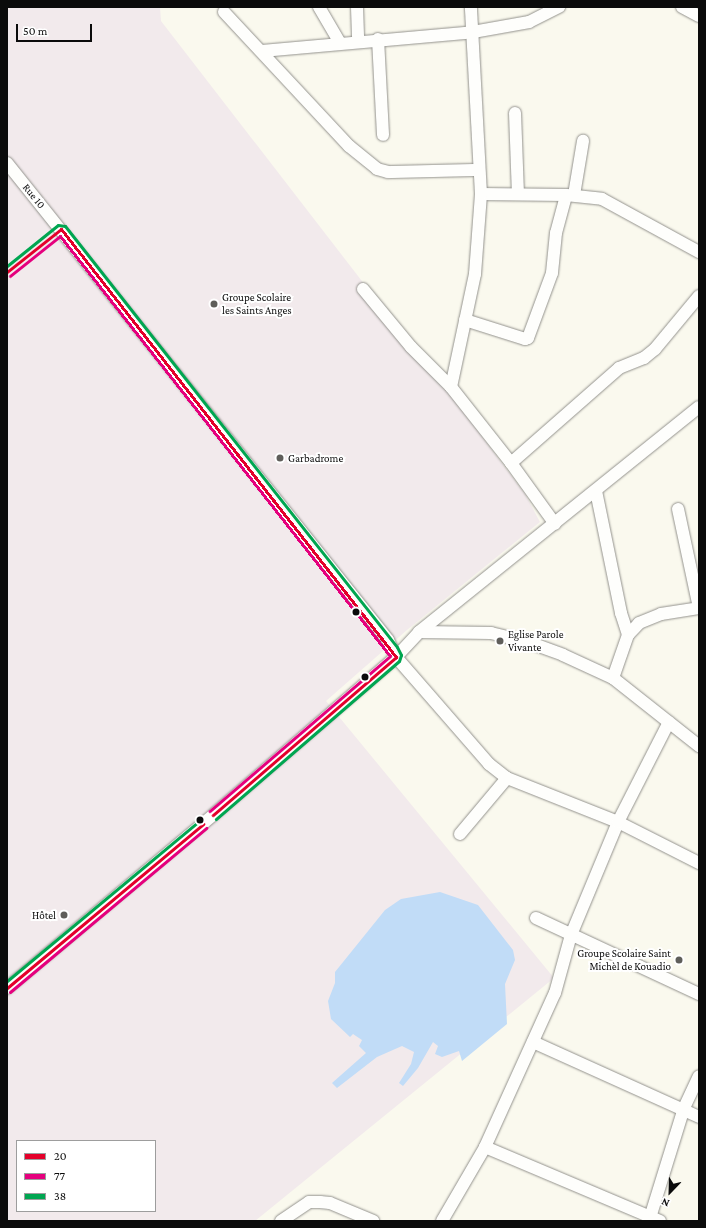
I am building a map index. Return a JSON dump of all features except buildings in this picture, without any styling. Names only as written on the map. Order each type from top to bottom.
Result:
[{"type":"street","points":[[319,7],[340,43]]},
{"type":"street","points":[[357,7],[358,41]]},
{"type":"street","points":[[451,387],[475,274],[481,194],[478,170],[471,7]]},
{"type":"street","points":[[262,51],[378,39],[473,32],[529,22],[559,7]]},
{"type":"street","points":[[682,7],[699,16]]},
{"type":"street","points":[[224,12],[262,51],[301,97],[349,146],[377,169],[388,172],[478,170]]},
{"type":"street","points":[[378,39],[383,135]]},
{"type":"street","points":[[515,113],[518,194]]},
{"type":"street","points":[[465,320],[524,339],[528,338],[552,273],[556,232],[570,195],[583,141]]},
{"type":"street","name":"Rue 10","points":[[7,163],[388,640],[396,657],[489,764],[507,778],[618,822],[699,863]]},
{"type":"street","points":[[481,194],[570,195],[602,199],[699,252]]},
{"type":"street","points":[[363,289],[411,347],[451,387],[511,463],[555,524]]},
{"type":"street","points":[[511,463],[619,368],[644,358],[655,349],[699,296]]},
{"type":"street","points":[[7,988],[119,896],[396,657],[419,632],[596,491],[699,406]]},
{"type":"street","points":[[596,491],[621,613],[628,634]]},
{"type":"street","points":[[613,678],[628,634],[639,623],[661,614],[699,608],[678,509]]},
{"type":"street","points":[[419,632],[491,633],[521,640],[563,655],[613,678],[699,746]]},
{"type":"street","points":[[442,1221],[485,1147],[533,1042],[555,992],[570,935],[618,822],[669,722]]},
{"type":"street","points":[[460,834],[507,778]]},
{"type":"street","points":[[536,918],[699,994]]},
{"type":"street","points":[[533,1042],[684,1108],[699,1117]]},
{"type":"street","points":[[485,1147],[654,1220],[684,1108],[699,1076]]},
{"type":"street","points":[[281,1221],[309,1202],[320,1202],[330,1203],[373,1221]]},
{"type":"shaded area","points":[[7,7],[160,7],[161,21],[477,430],[525,494],[540,522],[407,630],[326,701],[554,978],[255,1221],[7,1221]]},
{"type":"water","points":[[440,892],[478,905],[513,950],[515,960],[505,984],[507,1024],[462,1061],[459,1051],[442,1057],[435,1054],[438,1046],[433,1042],[418,1068],[403,1086],[399,1083],[411,1064],[414,1052],[402,1046],[377,1057],[337,1088],[332,1083],[366,1053],[359,1046],[362,1040],[353,1034],[350,1037],[331,1019],[328,1001],[335,983],[335,972],[385,910],[401,899]]},
{"type":"transit line","name":"38","points":[[7,266],[58,225],[65,226],[397,647],[401,655],[399,661],[216,819]]},
{"type":"transit line","name":"20","points":[[7,272],[61,229],[396,657],[213,815]]},
{"type":"transit line","name":"77","points":[[10,276],[60,236],[390,656],[210,811]]},
{"type":"transit line","name":"38","points":[[7,981],[200,820]]},
{"type":"transit line","name":"20","points":[[7,988],[203,824]]},
{"type":"transit line","name":"77","points":[[10,992],[206,828]]},
{"type":"place","name":"Groupe Scolaire les Saints Anges","points":[[214,304]]},
{"type":"place","name":"Garbadrome","points":[[280,458]]},
{"type":"place","name":"Eglise Parole Vivante","points":[[500,641]]},
{"type":"place","name":"Hôtel","points":[[64,915]]},
{"type":"place","name":"Groupe Scolaire Saint Michèl de Kouadio","points":[[679,960]]}]
